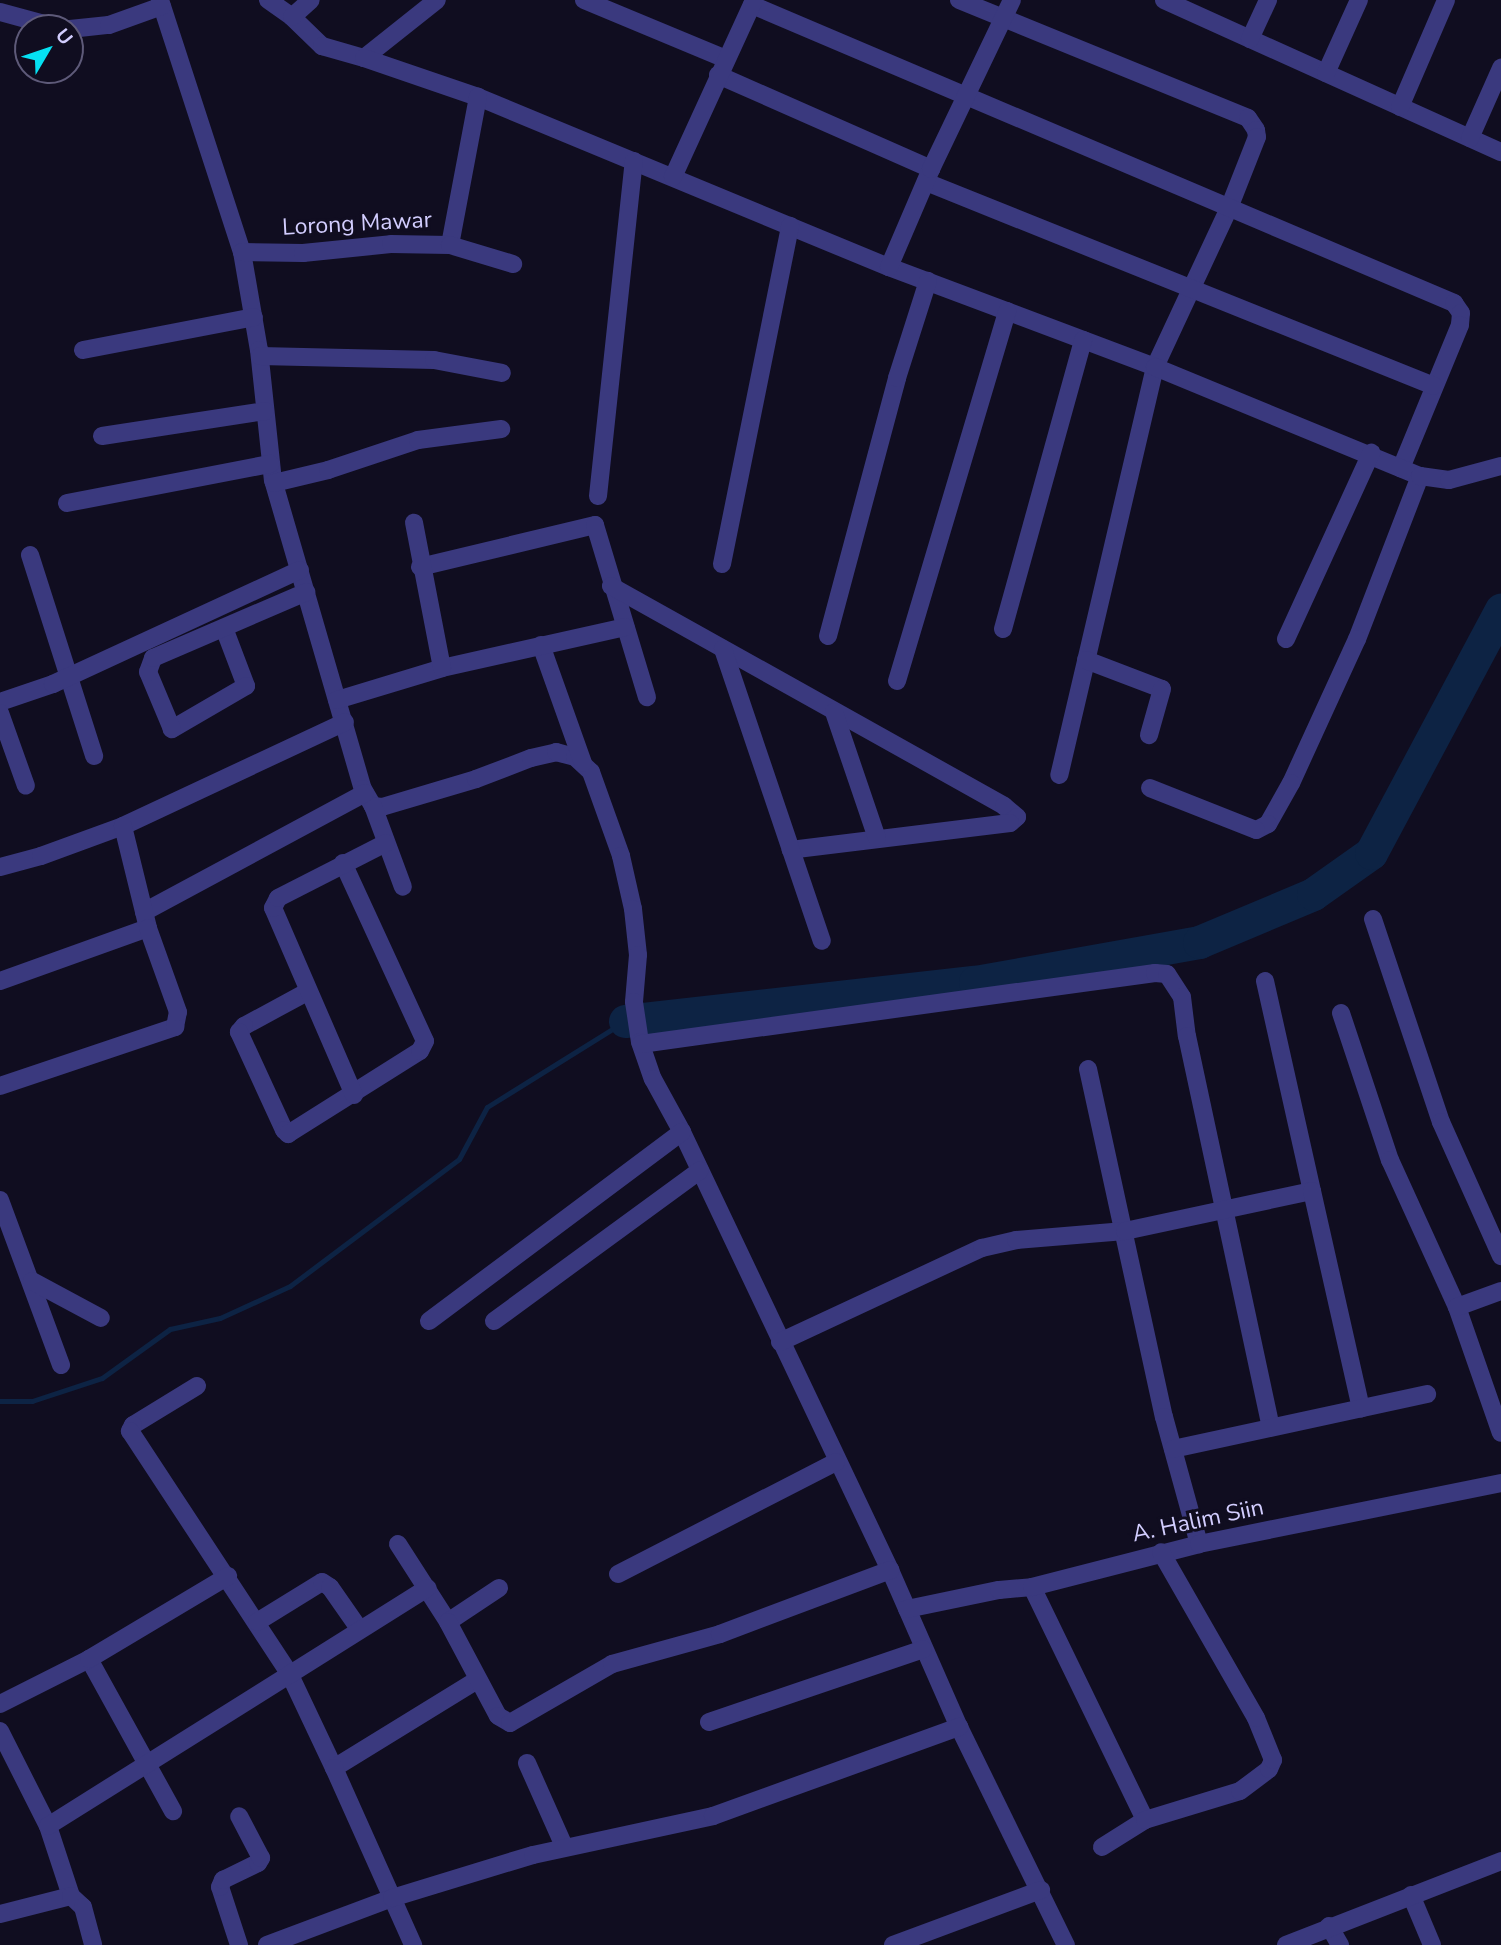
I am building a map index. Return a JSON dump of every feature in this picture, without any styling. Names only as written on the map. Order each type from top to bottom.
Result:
[{"type":"street","points":[[268,0],[292,17],[322,46],[478,97],[889,267],[1155,367],[1371,453],[1420,476],[1432,480],[1449,480],[1501,466]]},
{"type":"street","points":[[292,17],[311,0]]},
{"type":"street","points":[[364,58],[437,0]]},
{"type":"street","points":[[583,0],[722,67],[929,175],[1193,288],[1434,386]]},
{"type":"street","points":[[959,0],[1252,121],[1257,137],[1229,208],[1155,367],[1059,775]]},
{"type":"street","points":[[889,267],[929,175],[1012,0]]},
{"type":"street","points":[[1250,39],[1268,0]]},
{"type":"street","points":[[1326,73],[1359,0]]},
{"type":"street","points":[[1400,107],[1446,0]]},
{"type":"street","points":[[1176,2],[1250,39],[1501,152]]},
{"type":"street","points":[[84,28],[109,25],[161,3],[242,252],[260,356],[274,483],[337,700],[369,800],[403,887]]},
{"type":"street","points":[[673,177],[753,3],[965,98],[1454,303],[1460,309],[1461,321],[1401,468]]},
{"type":"street","points":[[1470,138],[1501,68]]},
{"type":"street","points":[[450,245],[478,97]]},
{"type":"street","points":[[598,496],[634,161]]},
{"type":"street","points":[[722,564],[790,226]]},
{"type":"street","name":"Lorong Mawar","points":[[242,252],[303,253],[391,244],[450,245],[513,264]]},
{"type":"street","points":[[828,636],[897,378],[928,281]]},
{"type":"street","points":[[897,681],[1007,311]]},
{"type":"street","points":[[83,351],[254,317]]},
{"type":"street","points":[[1003,629],[1083,340]]},
{"type":"street","points":[[260,356],[416,359],[502,373]]},
{"type":"street","points":[[102,436],[265,411]]},
{"type":"street","points":[[274,483],[328,470],[418,440],[500,429]]},
{"type":"street","points":[[1286,639],[1371,453]]},
{"type":"street","points":[[66,503],[270,464]]},
{"type":"street","points":[[1150,788],[1256,831],[1268,824],[1291,783],[1357,639],[1420,476]]},
{"type":"street","points":[[414,523],[420,567],[442,668]]},
{"type":"street","points":[[420,567],[594,525],[647,697]]},
{"type":"street","points":[[30,555],[94,756]]},
{"type":"street","points":[[0,702],[70,675],[300,570]]},
{"type":"street","points":[[611,586],[1003,806],[1017,817],[1010,823],[791,850]]},
{"type":"street","points":[[224,628],[246,686],[172,729],[148,672],[150,662],[157,656],[306,592]]},
{"type":"street","points":[[337,700],[442,668],[625,626]]},
{"type":"street","points":[[541,645],[583,763]]},
{"type":"street","points":[[723,649],[822,942]]},
{"type":"street","points":[[1086,660],[1162,689],[1149,734]]},
{"type":"street","points":[[834,712],[877,838]]},
{"type":"street","points":[[0,713],[26,786]]},
{"type":"street","points":[[0,867],[41,856],[123,826],[345,722]]},
{"type":"street","points":[[0,981],[146,920],[369,800],[386,806],[477,779],[551,753],[569,755],[583,763],[591,772],[603,804],[621,856],[634,909],[638,955],[634,1002],[641,1043],[653,1079],[682,1132],[836,1462],[890,1570],[959,1727],[1066,1945]]},
{"type":"street","points":[[0,1087],[175,1027],[178,1012],[146,920],[123,826]]},
{"type":"street","points":[[354,1095],[275,918],[274,902],[343,863],[386,843]]},
{"type":"street","points":[[307,992],[239,1030],[284,1130],[289,1134],[420,1051],[425,1041],[343,863]]},
{"type":"street","points":[[1373,919],[1441,1122],[1501,1256]]},
{"type":"street","points":[[641,1043],[1155,973],[1167,974],[1182,997],[1187,1036],[1271,1427]]},
{"type":"street","points":[[1265,981],[1361,1409]]},
{"type":"street","points":[[1341,1013],[1390,1160],[1457,1307],[1501,1433]]},
{"type":"street","points":[[1088,1069],[1173,1449],[1199,1544]]},
{"type":"street","points":[[429,1321],[682,1132]]},
{"type":"street","points":[[494,1321],[700,1170]]},
{"type":"street","points":[[780,1342],[982,1248],[1016,1240],[1125,1231],[1312,1191]]},
{"type":"street","points":[[0,1200],[61,1365]]},
{"type":"street","points":[[32,1281],[101,1318]]},
{"type":"street","points":[[1457,1307],[1501,1291]]},
{"type":"street","points":[[197,1386],[133,1425],[130,1431],[228,1576],[290,1675],[413,1945]]},
{"type":"street","points":[[1173,1449],[1427,1394]]},
{"type":"street","points":[[618,1574],[836,1462]]},
{"type":"street","name":"A. Halim Siin","points":[[907,1609],[999,1590],[1032,1587],[1161,1552],[1501,1483]]},
{"type":"street","points":[[398,1544],[448,1622],[498,1716],[510,1723],[612,1664],[720,1634],[890,1570]]},
{"type":"street","points":[[1102,1847],[1145,1820],[1240,1791],[1269,1769],[1273,1760],[1256,1718],[1161,1552]]},
{"type":"street","points":[[0,1704],[89,1659],[228,1576]]},
{"type":"street","points":[[257,1622],[322,1582],[330,1587],[360,1630]]},
{"type":"street","points":[[1032,1587],[1145,1820]]},
{"type":"street","points":[[48,1826],[426,1588]]},
{"type":"street","points":[[448,1622],[499,1588]]},
{"type":"street","points":[[709,1722],[923,1648]]},
{"type":"street","points":[[89,1659],[145,1765],[173,1811]]},
{"type":"street","points":[[334,1768],[477,1680]]},
{"type":"street","points":[[267,1945],[392,1898],[564,1846],[713,1816],[959,1727]]},
{"type":"street","points":[[0,1731],[48,1826],[71,1896],[83,1907],[93,1945]]},
{"type":"street","points":[[527,1763],[564,1846]]},
{"type":"street","points":[[239,1816],[261,1858],[258,1863],[227,1877],[220,1887],[239,1945]]},
{"type":"street","points":[[1286,1945],[1329,1926],[1500,1863]]},
{"type":"street","points":[[893,1945],[1041,1891]]},
{"type":"street","points":[[1411,1895],[1432,1945]]},
{"type":"street","points":[[0,1914],[71,1896]]},
{"type":"street","points":[[1329,1926],[1340,1945]]},
{"type":"waterway","points":[[625,1021],[975,982],[1199,942],[1313,894],[1371,853],[1501,610]]},
{"type":"waterway","points":[[0,1401],[32,1401],[102,1378],[170,1329],[220,1318],[290,1286],[459,1159],[487,1107],[625,1021]]}]
